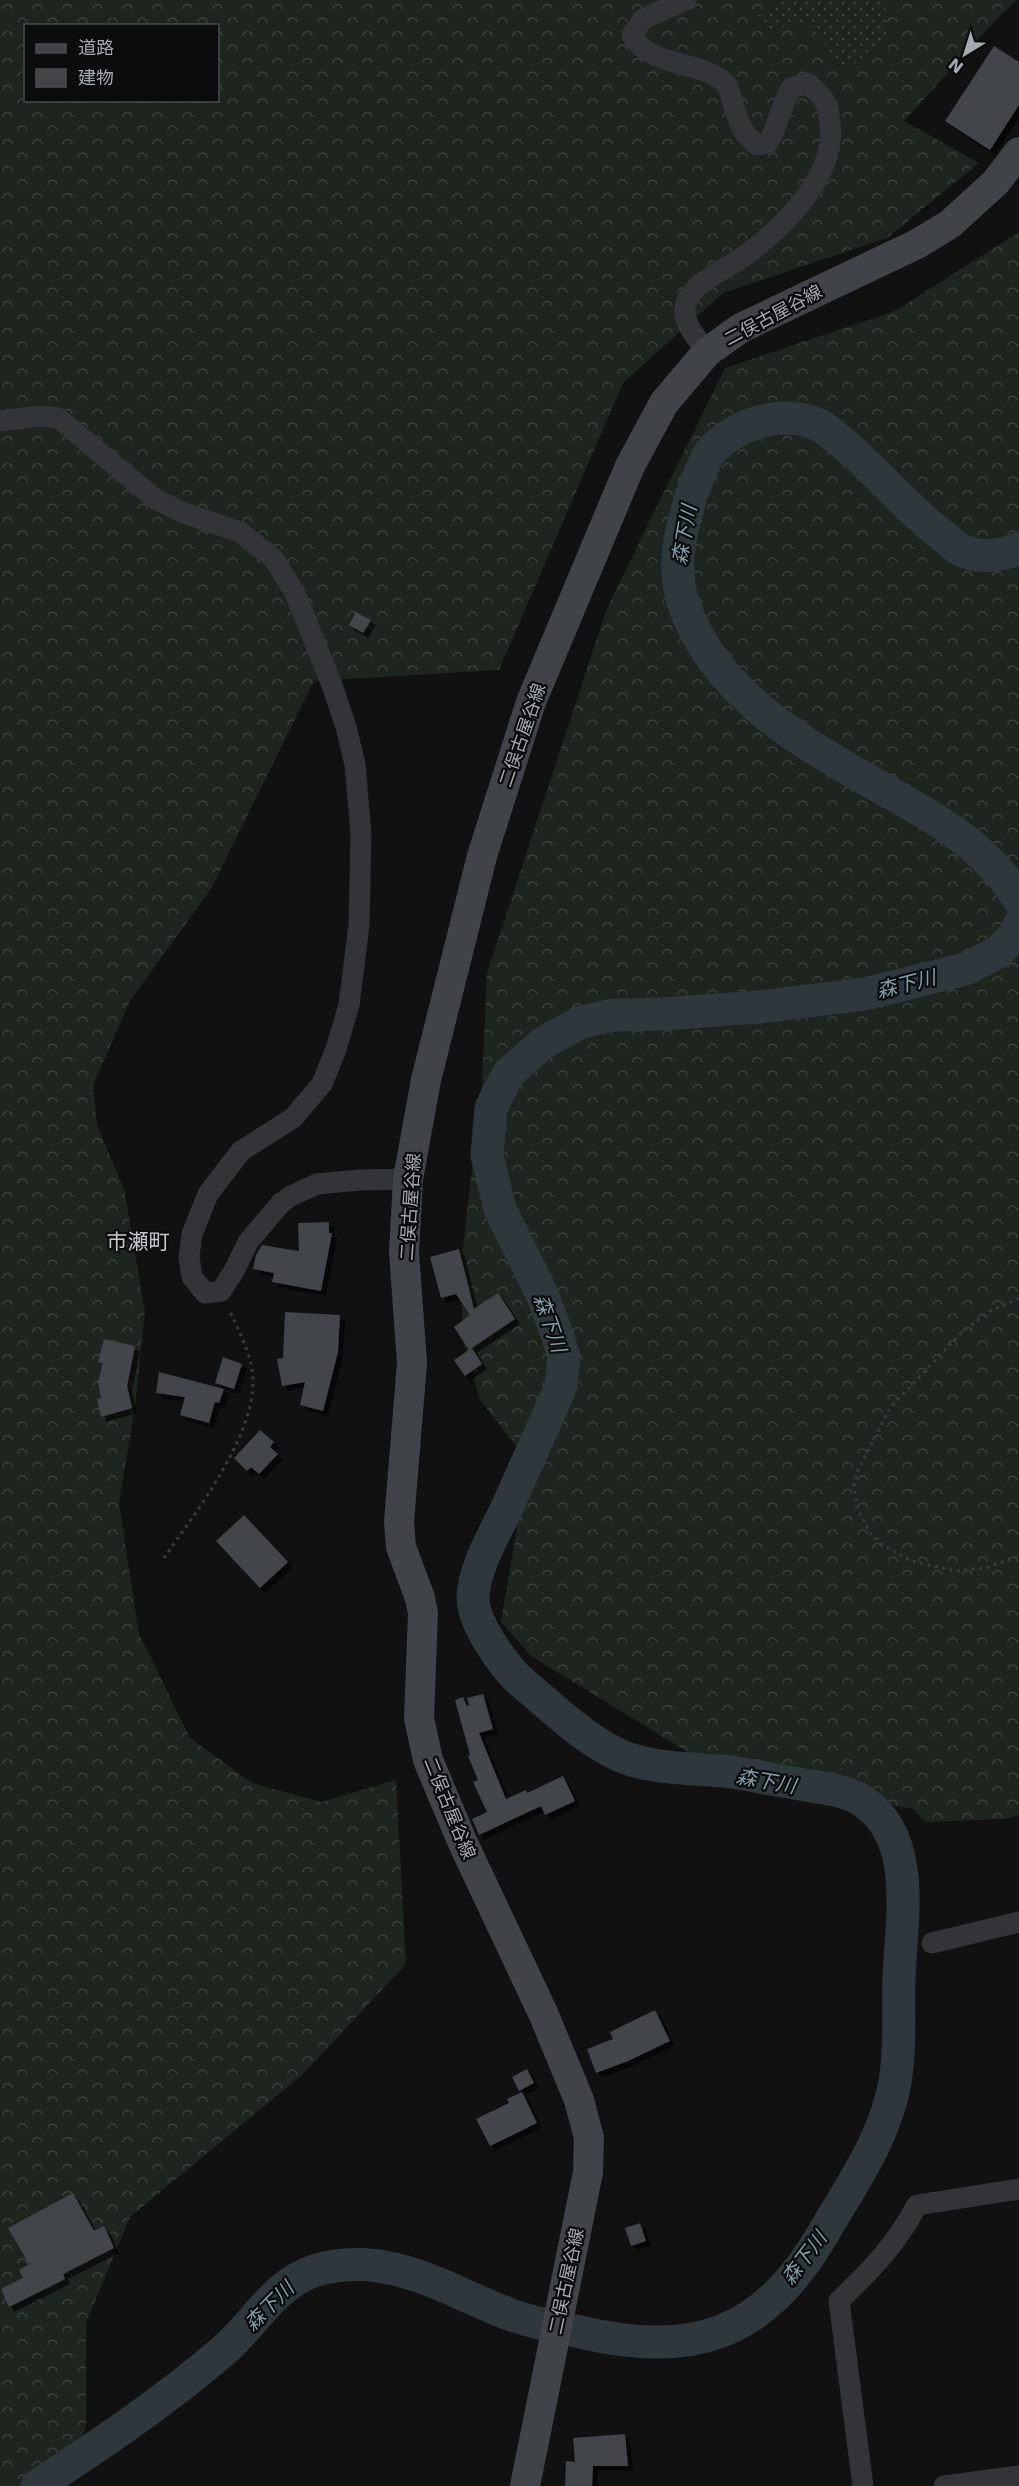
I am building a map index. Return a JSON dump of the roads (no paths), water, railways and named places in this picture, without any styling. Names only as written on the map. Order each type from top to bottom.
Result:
[{"type":"main road","name":"二俣古屋谷線","points":[[525,2486],[588,2172],[589,2138],[579,2100],[543,2013],[462,1841],[428,1760],[419,1718],[423,1613],[420,1598],[401,1547],[399,1522],[412,1363],[404,1251],[408,1179],[426,1080],[482,856],[531,702],[630,466],[664,403],[707,351],[741,328],[917,244],[950,224],[996,182],[1019,152]]},
{"type":"street","points":[[686,0],[643,18],[632,35],[638,46],[664,59],[703,70],[727,84],[745,136],[757,145],[768,143],[778,124],[785,99],[791,88],[808,83],[827,104],[833,132],[826,160],[817,181],[780,228],[744,257],[703,281],[686,303],[686,322],[707,351]]},
{"type":"street","points":[[0,421],[40,416],[58,418],[91,445],[104,459],[154,498],[184,513],[240,532],[274,559],[295,593],[346,727],[355,764],[361,834],[358,925],[349,1005],[336,1049],[322,1084],[293,1118],[241,1151],[208,1194],[192,1234],[189,1257],[192,1277],[205,1293],[220,1291],[234,1271],[248,1242],[280,1203],[317,1184],[408,1179]]},
{"type":"street","points":[[932,1943],[1019,1922]]},
{"type":"street","points":[[863,2486],[839,2301],[871,2272],[905,2228],[917,2205],[1019,2189]]},
{"type":"street","points":[[944,2486],[1019,2476]]},
{"type":"waterway","name":"森下川","points":[[1019,549],[990,556],[975,555],[961,550],[916,513],[829,432],[812,422],[785,418],[760,422],[744,428],[720,442],[709,454],[689,502],[678,557],[681,595],[690,620],[706,649],[726,676],[749,699],[801,740],[925,813],[961,837],[993,866],[1019,900]]},
{"type":"waterway","name":"森下川","points":[[37,2486],[156,2405],[223,2351],[277,2294],[302,2276],[317,2270],[343,2265],[391,2268],[437,2283],[514,2316],[541,2324],[617,2339],[655,2342],[689,2340],[721,2331],[749,2317],[776,2296],[801,2268],[824,2232],[876,2141],[895,2082],[899,2043],[903,1883],[893,1837],[881,1818],[864,1802],[848,1794],[732,1772],[674,1768],[632,1760],[619,1755],[570,1724],[518,1679],[500,1658],[484,1633],[474,1609],[473,1598],[477,1575],[561,1386],[564,1357],[542,1294],[500,1209],[487,1155],[491,1108],[508,1074],[543,1043],[581,1022],[613,1015],[759,1007],[865,994],[966,969],[998,952],[1015,935],[1019,925]]},
{"type":"district","name":"市瀬町","points":[[138,1242]]}]
